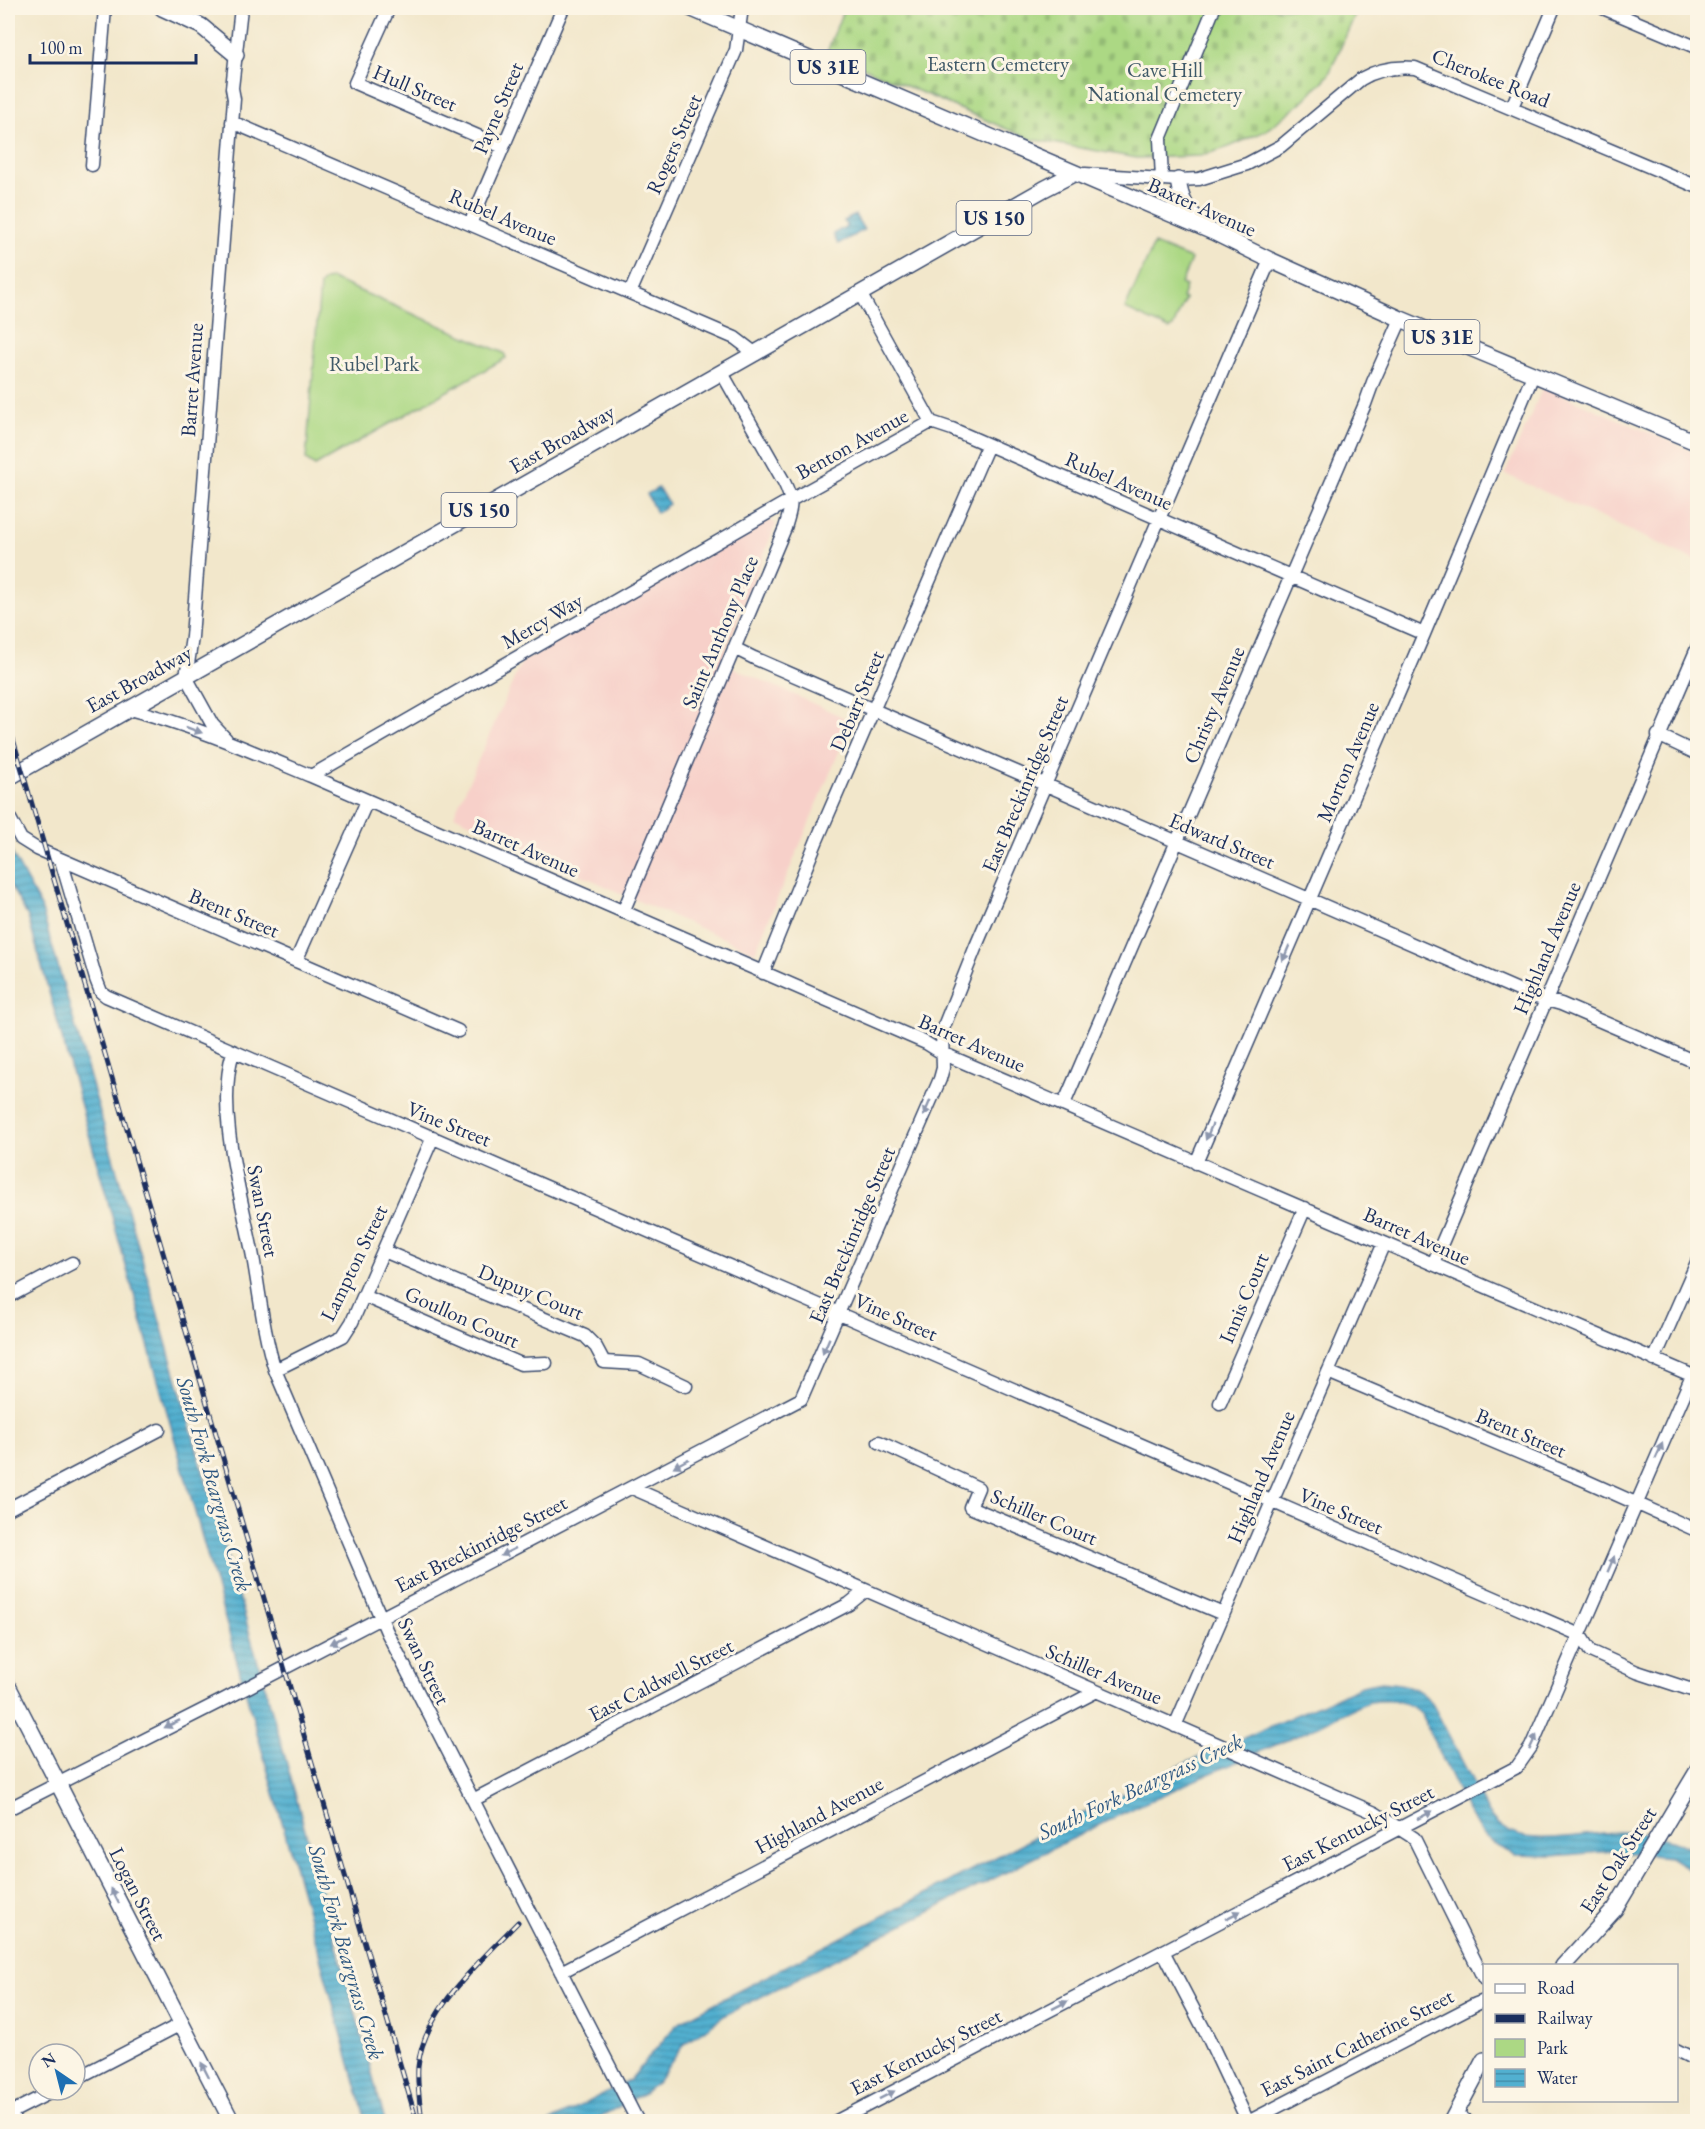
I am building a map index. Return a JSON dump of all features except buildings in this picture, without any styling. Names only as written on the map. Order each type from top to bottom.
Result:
[{"type":"main road","points":[[162,8],[201,26],[236,55]]},
{"type":"main road","name":"Baxter Avenue","points":[[690,8],[1213,232],[1269,260],[1401,319],[1698,443]]},
{"type":"main road","name":"East Broadway","points":[[8,778],[1044,189],[1075,174]]},
{"type":"main road","points":[[1178,180],[1180,198],[1189,212],[1213,232]]},
{"type":"main road","name":"Logan Street","points":[[8,1686],[232,2121]]},
{"type":"main road","name":"East Oak Street","points":[[1564,1964],[1615,1909],[1698,1770]]},
{"type":"main road","points":[[1458,2119],[1483,2064]]},
{"type":"street","points":[[92,165],[105,8]]},
{"type":"street","name":"Barret Avenue","points":[[230,742],[212,724],[186,677],[192,637],[232,122],[232,88],[241,8]]},
{"type":"street","name":"Hull Street","points":[[388,8],[355,83],[503,147]]},
{"type":"street","name":"Payne Street","points":[[470,224],[563,8]]},
{"type":"street","name":"Rogers Street","points":[[630,293],[736,50],[742,8]]},
{"type":"street","points":[[1162,179],[1160,139],[1214,8]]},
{"type":"street","points":[[1512,107],[1554,8]]},
{"type":"street","points":[[1603,8],[1698,48]]},
{"type":"street","name":"Cherokee Road","points":[[1075,174],[1178,180],[1199,179],[1247,164],[1267,154],[1302,130],[1348,87],[1369,74],[1392,67],[1415,68],[1512,107],[1698,188]]},
{"type":"street","name":"Rubel Avenue","points":[[232,122],[735,338],[756,354]]},
{"type":"street","name":"East Breckinridge Street","points":[[8,1809],[243,1690],[801,1399],[940,1079],[943,1068],[942,1031],[1269,260]]},
{"type":"street","points":[[861,295],[931,422]]},
{"type":"street","name":"Christy Avenue","points":[[1062,1105],[1101,1021],[1401,319]]},
{"type":"street","points":[[722,373],[792,499]]},
{"type":"street","name":"Morton Avenue","points":[[1196,1163],[1533,375]]},
{"type":"street","name":"Rubel Avenue","points":[[931,422],[1424,634]]},
{"type":"street","name":"Benton Avenue","points":[[792,499],[931,422]]},
{"type":"street","name":"Debarr Street","points":[[763,973],[817,840],[988,445]]},
{"type":"street","name":"Saint Anthony Place","points":[[623,912],[785,528],[792,499]]},
{"type":"street","name":"Mercy Way","points":[[311,776],[792,499]]},
{"type":"street","name":"Highland Avenue","points":[[1433,1264],[1698,646]]},
{"type":"street","name":"Edward Street","points":[[734,648],[1045,786],[1532,996],[1561,1004],[1698,1063]]},
{"type":"street","name":"Barret Avenue","points":[[129,709],[230,742],[311,776],[926,1043],[942,1053],[1695,1377]]},
{"type":"street","points":[[1658,735],[1698,754]]},
{"type":"street","points":[[296,961],[367,801]]},
{"type":"street","name":"Brent Street","points":[[8,815],[24,842],[61,860],[458,1031]]},
{"type":"street","name":"Vine Street","points":[[61,860],[101,992],[106,996],[1580,1635],[1590,1651],[1637,1672],[1698,1692]]},
{"type":"street","name":"Swan Street","points":[[233,1052],[227,1072],[235,1174],[253,1256],[266,1342],[274,1370],[381,1618],[638,2121]]},
{"type":"street","name":"Lampton Street","points":[[274,1370],[343,1336],[364,1296],[432,1137]]},
{"type":"street","name":"Innis Court","points":[[1220,1403],[1305,1208]]},
{"type":"street","name":"Highland Avenue","points":[[1175,1726],[1384,1243]]},
{"type":"street","name":"Dupuy Court","points":[[384,1251],[585,1336],[596,1347],[604,1362],[639,1364],[686,1386]]},
{"type":"street","points":[[1654,1360],[1698,1260]]},
{"type":"street","points":[[8,1297],[72,1263]]},
{"type":"street","name":"Goullon Court","points":[[364,1296],[521,1364],[546,1363]]},
{"type":"street","name":"Brent Street","points":[[1328,1372],[1584,1480],[1698,1531]]},
{"type":"street","name":"East Kentucky Street","points":[[835,2121],[1517,1767],[1527,1755],[1636,1504],[1695,1377]]},
{"type":"street","points":[[8,1509],[159,1430]]},
{"type":"street","name":"Schiller Court","points":[[879,1442],[978,1488],[970,1507],[1223,1614]]},
{"type":"street","name":"Schiller Avenue","points":[[632,1488],[1375,1813],[1414,1838],[1483,1975]]},
{"type":"street","name":"East Caldwell Street","points":[[473,1800],[849,1604],[865,1591]]},
{"type":"street","name":"Highland Avenue","points":[[561,1972],[1095,1692]]},
{"type":"street","points":[[1163,1951],[1248,2121]]},
{"type":"street","name":"East Saint Catherine Street","points":[[1248,2121],[1483,2002]]},
{"type":"street","points":[[87,2073],[181,2024]]},
{"type":"street","points":[[1678,2051],[1698,2061]]},
{"type":"street","points":[[9,2115],[33,2102]]},
{"type":"shaded area","points":[[1543,387],[1697,453],[1697,561],[1505,474]]},
{"type":"shaded area","points":[[768,520],[776,524],[721,662],[852,721],[755,952],[622,894],[454,815],[521,663]]},
{"type":"green space","name":"Cave Hill National Cemetery","points":[[844,8],[1358,8],[1328,76],[1301,103],[1265,131],[1229,147],[1200,156],[1137,158],[1030,139],[827,52]]},
{"type":"green space","points":[[1154,244],[1191,259],[1181,284],[1186,286],[1182,298],[1185,299],[1173,327],[1169,329],[1125,309]]},
{"type":"green space","name":"Rubel Park","points":[[332,279],[504,353],[506,358],[315,466],[306,460],[320,285],[325,280]]},
{"type":"water","points":[[855,215],[864,230],[838,244],[833,234],[847,226],[844,221]]},
{"type":"water","points":[[658,488],[669,504],[656,513],[647,494]]},
{"type":"water","name":"South Fork Beargrass Creek","points":[[8,846],[41,907],[282,1746],[385,2121],[366,2121],[28,917],[8,881]]},
{"type":"water","name":"South Fork Beargrass Creek","points":[[1381,1682],[1397,1683],[1417,1690],[1433,1705],[1486,1809],[1499,1825],[1525,1837],[1556,1838],[1619,1832],[1660,1837],[1697,1852],[1697,1874],[1670,1857],[1613,1851],[1552,1856],[1515,1855],[1497,1846],[1483,1834],[1467,1810],[1421,1714],[1404,1703],[1370,1702],[1109,1820],[727,2014],[684,2044],[657,2082],[643,2094],[592,2121],[549,2122],[630,2080],[676,2025],[694,2014],[1025,1842],[1175,1768],[1362,1686]]},
{"type":"railway","points":[[8,722],[417,2122]]},
{"type":"railway","points":[[421,2113],[418,2067],[422,2046],[431,2026],[442,2007],[471,1970],[518,1922]]},
{"type":"park label","name":"Eastern Cemetery","points":[[998,64]]}]
